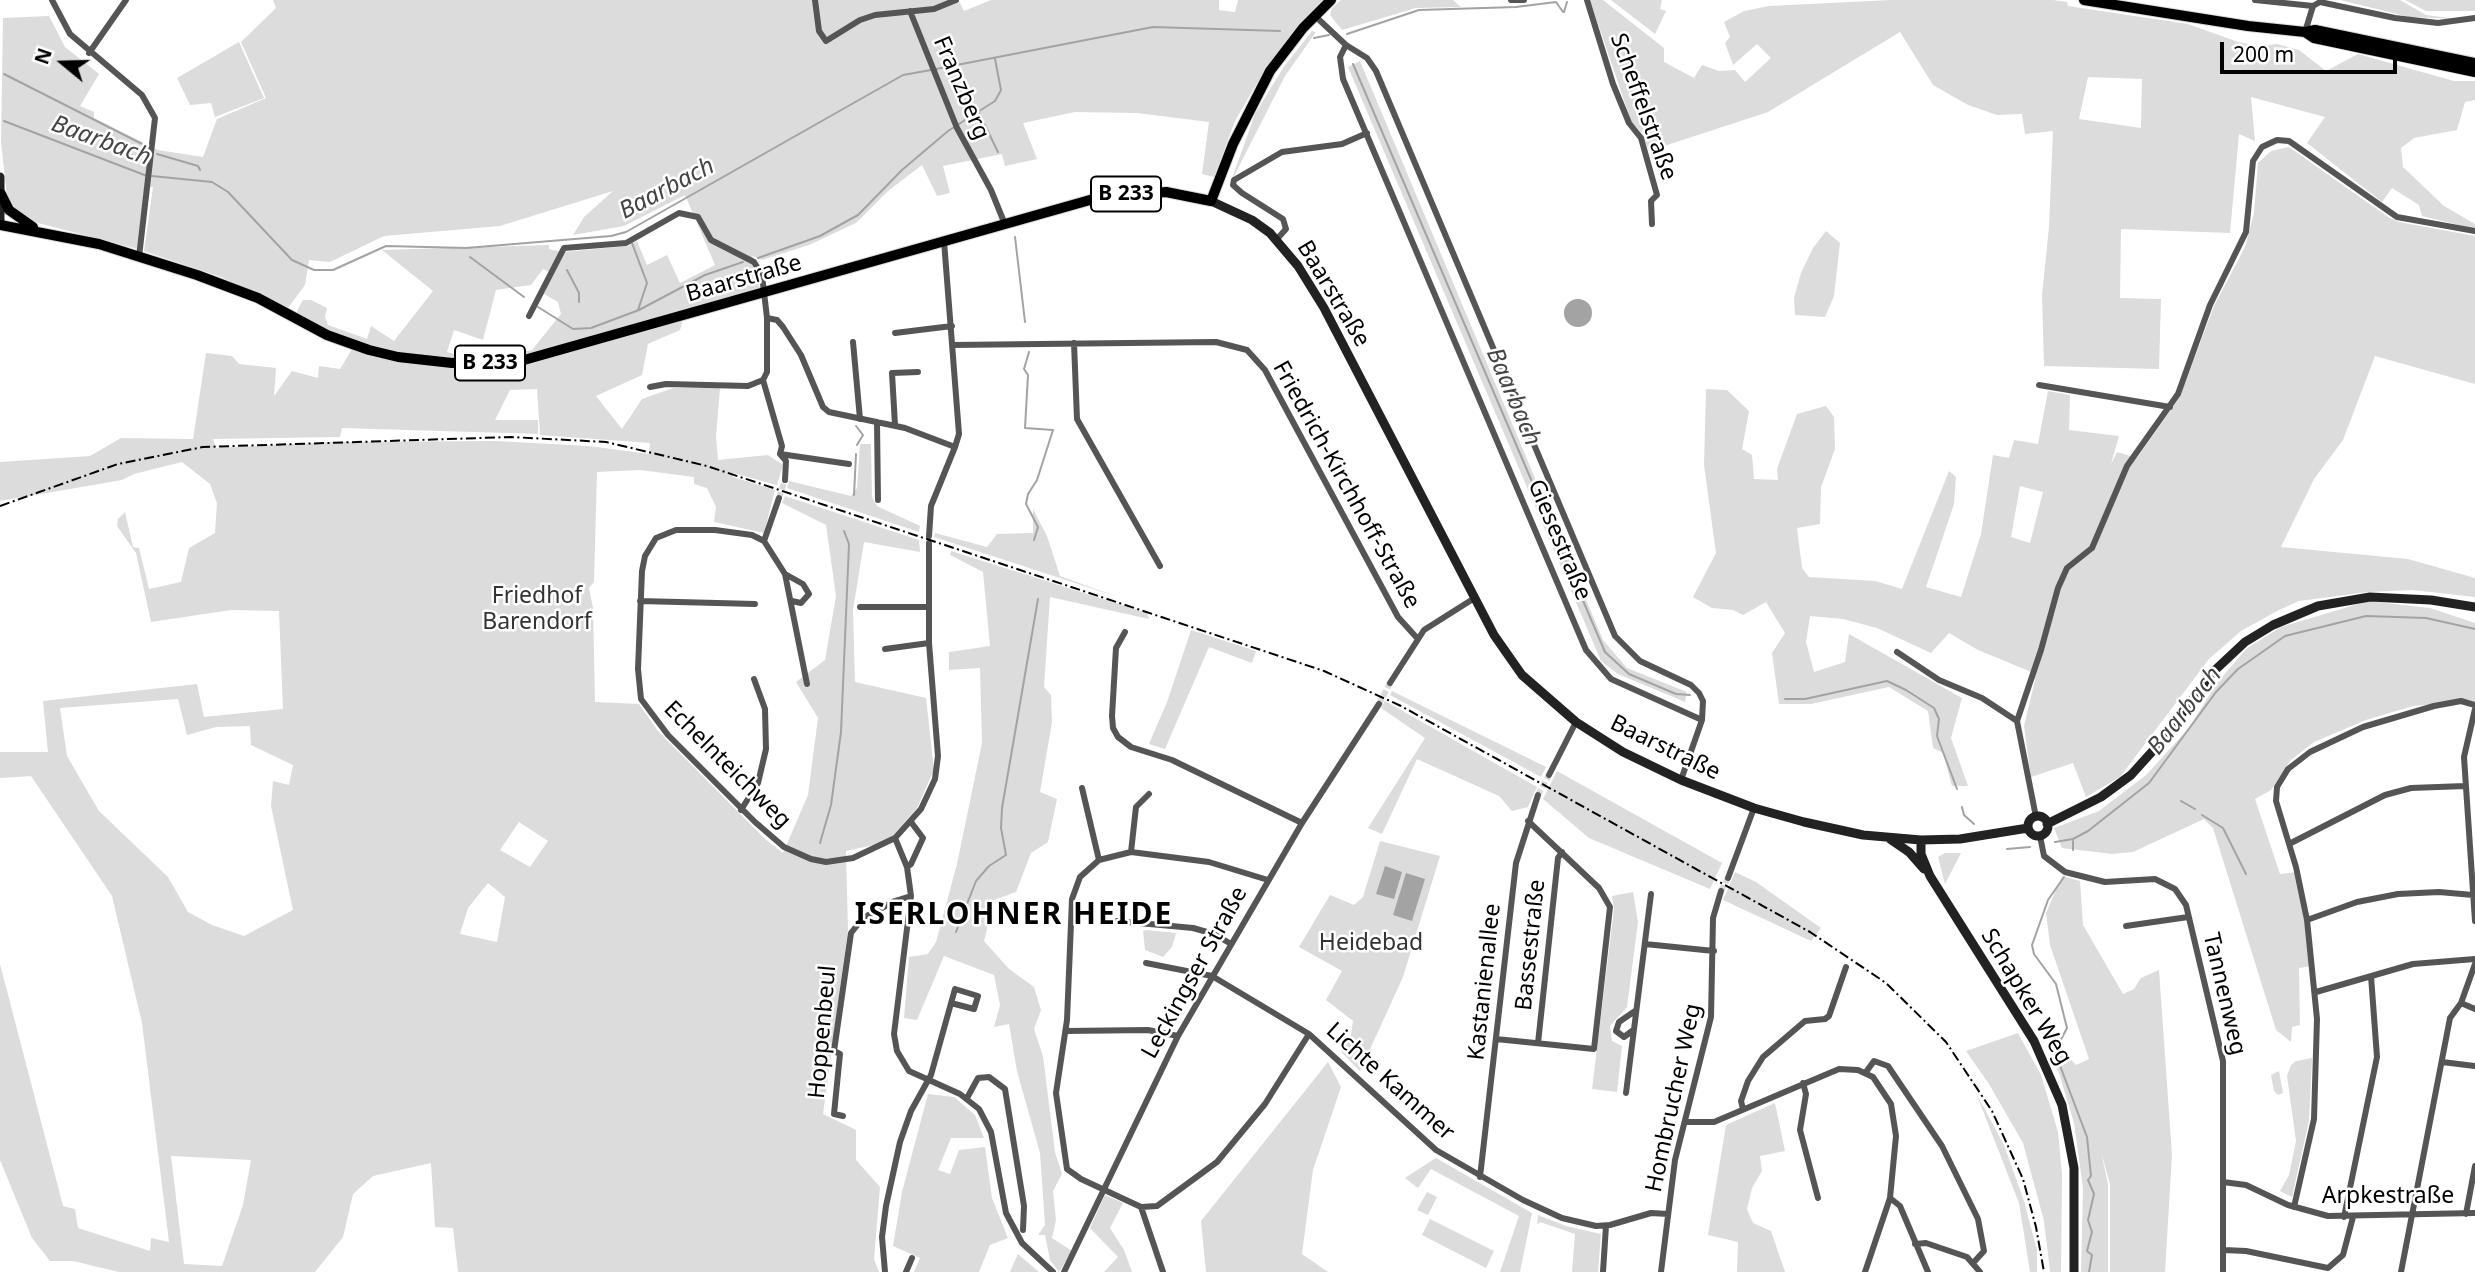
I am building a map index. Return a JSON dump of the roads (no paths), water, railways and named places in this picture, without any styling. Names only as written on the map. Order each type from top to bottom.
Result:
[{"type":"main road","points":[[1211,201],[1233,144],[1270,71],[1331,0]]},
{"type":"main road","points":[[2084,0],[2248,26],[2305,32],[2315,30],[2475,63]]},
{"type":"main road","points":[[2305,32],[2314,38],[2475,72]]},
{"type":"main road","points":[[0,177],[0,225]]},
{"type":"main road","name":"Baarstraße","points":[[139,257],[220,283],[257,298],[327,335],[369,349],[414,359],[472,363],[524,360],[766,293],[1004,222],[1121,194],[1166,192],[1211,201],[1252,220],[1277,239],[1298,266],[1324,308],[1473,599],[1522,676],[1576,722],[1631,756],[1681,780],[1754,808],[1804,822],[1889,838],[1920,840],[1960,839],[2028,828]]},
{"type":"main road","name":"B 233","points":[[1,194],[9,210],[39,230]]},
{"type":"main road","name":"B 233","points":[[0,225],[39,230],[139,257]]},
{"type":"main road","points":[[2047,824],[2101,797],[2131,775],[2160,744],[2213,672],[2245,642],[2273,625],[2318,606],[2370,597],[2431,600],[2475,607]]},
{"type":"main road","points":[[2036,817],[2045,819],[2047,824],[2045,833],[2040,836],[2031,834],[2028,828],[2031,820],[2036,817]]},
{"type":"main road","name":"Schapker Weg","points":[[1889,838],[1909,852],[1930,876],[2034,1041],[2058,1095],[2068,1126],[2074,1168],[2074,1272]]},
{"type":"main road","name":"Schapker Weg","points":[[1920,840],[1921,854],[1930,876]]},
{"type":"street","points":[[52,0],[66,29],[89,53],[126,80],[148,104],[155,118],[150,182],[139,257]]},
{"type":"street","points":[[89,53],[126,0]]},
{"type":"street","points":[[815,0],[820,31],[826,41],[860,20],[943,7],[956,0]]},
{"type":"street","points":[[1511,0],[1524,0]]},
{"type":"street","name":"Scheffelstraße","points":[[1587,0],[1618,97],[1629,123],[1641,138],[1657,195],[1651,201],[1651,224]]},
{"type":"street","points":[[2255,0],[2313,6],[2320,2],[2395,18],[2438,23],[2475,18]]},
{"type":"street","points":[[2305,32],[2313,6]]},
{"type":"street","name":"Franzberg","points":[[910,11],[956,125],[991,190],[1004,222]]},
{"type":"street","name":"Giesestraße","points":[[1315,16],[1346,45],[1367,58],[1376,71],[1615,636],[1640,661],[1695,688],[1703,701],[1702,720],[1611,679],[1586,650],[1343,79],[1340,57],[1346,45]]},
{"type":"street","points":[[1277,239],[1286,229],[1283,219],[1242,193],[1233,185],[1234,180],[1282,152],[1342,144],[1367,132]]},
{"type":"street","points":[[2036,817],[2017,721],[2063,574],[2071,563],[2092,548],[2127,466],[2170,407],[2184,380],[2210,305],[2243,240],[2250,209],[2253,161],[2269,142],[2289,141],[2397,218],[2475,231]]},
{"type":"street","points":[[529,316],[564,248],[626,243],[683,212],[698,217],[711,240],[754,261],[762,275],[766,293],[767,372],[763,380],[748,386],[666,384],[650,387]]},
{"type":"street","name":"Echelnteichweg","points":[[764,541],[752,535],[715,530],[676,530],[663,534],[645,556],[640,601],[638,669],[641,699],[666,733],[741,810],[784,847],[811,859],[841,861],[869,852],[895,838],[911,822],[930,793],[937,768],[929,643],[931,506],[959,434],[944,241]]},
{"type":"street","points":[[767,318],[777,320],[801,355],[823,407],[829,412],[895,425],[955,447]]},
{"type":"street","points":[[895,333],[952,326]]},
{"type":"street","points":[[853,342],[859,419]]},
{"type":"street","name":"Friedrich-Kirchhoff-Straße","points":[[952,345],[1216,342],[1233,344],[1253,354],[1303,439],[1398,617],[1417,638]]},
{"type":"street","points":[[1074,344],[1077,419],[1160,566]]},
{"type":"street","points":[[895,425],[892,373],[918,372]]},
{"type":"street","points":[[763,380],[782,446],[780,454]]},
{"type":"street","points":[[2039,385],[2170,407]]},
{"type":"street","points":[[877,422],[878,500]]},
{"type":"street","points":[[780,454],[849,464]]},
{"type":"street","points":[[780,454],[786,461],[785,480]]},
{"type":"street","points":[[779,498],[764,541],[785,574],[807,684]]},
{"type":"street","points":[[785,574],[803,584],[809,593],[808,599],[801,603],[792,601]]},
{"type":"street","points":[[1390,683],[1417,638],[1431,623],[1473,599]]},
{"type":"street","points":[[640,601],[755,604]]},
{"type":"street","points":[[860,607],[929,607]]},
{"type":"street","points":[[1125,632],[1116,648],[1112,716],[1113,728],[1118,737],[1131,747],[1172,760],[1302,823]]},
{"type":"street","points":[[885,649],[929,643]]},
{"type":"street","points":[[1897,652],[1939,680],[1995,705],[2017,721]]},
{"type":"street","points":[[741,810],[758,783],[766,749],[765,709],[754,679]]},
{"type":"street","points":[[2294,1208],[2314,1119],[2318,1053],[2316,992],[2307,920],[2276,794],[2284,775],[2298,761],[2332,740],[2403,713],[2461,701],[2475,707],[2465,747],[2465,786],[2475,921]]},
{"type":"street","name":"Leckingser Straße","points":[[1064,1272],[1178,1036],[1302,823],[1379,704]]},
{"type":"street","points":[[1681,780],[1702,720]]},
{"type":"street","points":[[1549,775],[1576,722]]},
{"type":"street","points":[[2465,747],[2475,749]]},
{"type":"street","points":[[2289,844],[2385,795],[2411,788],[2465,786]]},
{"type":"street","points":[[1082,788],[1099,860]]},
{"type":"street","points":[[1132,852],[1136,807],[1149,794]]},
{"type":"street","name":"Kastanienallee","points":[[1480,1177],[1516,863],[1538,795]]},
{"type":"street","points":[[1728,878],[1754,808]]},
{"type":"street","points":[[1496,1039],[1594,1049],[1610,907],[1599,888],[1528,821]]},
{"type":"street","points":[[907,867],[923,838],[911,822]]},
{"type":"street","name":"Tannenweg","points":[[2040,836],[2044,856],[2060,869],[2077,877],[2105,882],[2155,879],[2170,885],[2179,894],[2188,917],[2223,1060],[2223,1272]]},
{"type":"street","points":[[895,838],[907,867],[911,896],[895,1042],[901,1060],[909,1070],[928,1082],[967,1098],[979,1109],[990,1132],[1001,1195],[1013,1227],[1027,1248],[1053,1272]]},
{"type":"street","points":[[1268,880],[1198,859],[1132,852],[1099,860],[1083,872],[1074,888],[1066,1031],[1056,1093],[1065,1162],[1072,1174],[1140,1207],[1157,1206],[1217,1163],[1272,1093],[1310,1034]]},
{"type":"street","name":"Bassestraße","points":[[1538,1043],[1558,858],[1562,852]]},
{"type":"street","name":"Hombrucher Weg","points":[[1661,1272],[1673,1173],[1711,1017],[1714,906],[1721,891]]},
{"type":"street","points":[[2307,920],[2357,902],[2398,894],[2439,892],[2473,895]]},
{"type":"street","points":[[1626,1093],[1651,894]]},
{"type":"street","name":"Hoppenbeul","points":[[844,1116],[834,1114],[840,1054],[834,1051],[851,933],[863,918],[895,901],[911,896]]},
{"type":"street","points":[[2126,926],[2188,917]]},
{"type":"street","points":[[1117,921],[1194,928],[1231,944]]},
{"type":"street","points":[[1645,944],[1714,951]]},
{"type":"street","points":[[2316,992],[2413,964],[2475,962],[2466,992],[2452,1013],[2448,1029],[2401,1272]]},
{"type":"street","name":"Lichte Kammer","points":[[1146,963],[1212,976],[1310,1034],[1436,1150],[1480,1177],[1562,1218],[1606,1226],[1651,1213],[1668,1214]]},
{"type":"street","points":[[1743,1109],[1741,1101],[1748,1081],[1763,1057],[1805,1021],[1825,1019],[1829,1016],[1846,967]]},
{"type":"street","points":[[2344,1217],[2377,1058],[2371,976]]},
{"type":"street","points":[[885,1272],[882,1237],[893,1169],[911,1111],[928,1082],[951,1003]]},
{"type":"street","points":[[2461,1003],[2475,1009]]},
{"type":"street","points":[[1632,1031],[1624,1037],[1616,1031],[1619,1022],[1635,1011]]},
{"type":"street","points":[[1066,1031],[1148,1030],[1178,1036]]},
{"type":"street","points":[[1866,1072],[1874,1061],[1888,1066],[1949,1157],[1982,1233],[1984,1251],[1974,1262]]},
{"type":"street","points":[[2442,1062],[2475,1066]]},
{"type":"street","points":[[1685,1122],[1714,1122],[1839,1069],[1866,1072],[1887,1094],[1895,1118],[1889,1198],[1865,1272]]},
{"type":"street","points":[[967,1098],[978,1078],[989,1077],[1005,1089],[1024,1206],[1023,1230]]},
{"type":"street","points":[[1803,1083],[1805,1094],[1800,1130],[1818,1198]]},
{"type":"street","points":[[2466,1214],[2475,1166]]},
{"type":"street","name":"Arpkestraße","points":[[2223,1182],[2246,1185],[2294,1208],[2344,1217],[2475,1213]]},
{"type":"street","points":[[1889,1198],[1900,1206],[1928,1272]]},
{"type":"street","points":[[1140,1207],[1163,1272]]},
{"type":"street","points":[[2224,1250],[2328,1268],[2343,1255],[2353,1217]]},
{"type":"street","points":[[1603,1272],[1606,1226]]},
{"type":"street","points":[[1915,1244],[1926,1243],[1974,1262],[1980,1272]]},
{"type":"street","points":[[905,1272],[912,1258]]},
{"type":"waterway","points":[[1347,34],[1419,10],[1516,7],[1556,2],[1563,12]]},
{"type":"waterway","points":[[1564,12],[1567,2]]},
{"type":"waterway","name":"Baarbach","points":[[936,69],[1153,27],[1280,31]]},
{"type":"waterway","points":[[1314,38],[1329,35]]},
{"type":"waterway","points":[[758,258],[820,236],[858,215],[902,170],[948,131],[995,101],[1001,90],[995,59]]},
{"type":"waterway","name":"Baarbach","points":[[1353,64],[1605,652],[1629,674],[1676,694],[1690,695]]},
{"type":"waterway","name":"Baarbach","points":[[152,176],[212,182],[228,192],[292,260],[314,270],[333,270],[386,246],[466,248],[611,236],[626,232],[903,75],[931,70]]},
{"type":"waterway","points":[[4,74],[148,147]]},
{"type":"waterway","points":[[979,113],[998,152]]},
{"type":"waterway","name":"Baarbach","points":[[4,121],[147,176]]},
{"type":"waterway","points":[[157,154],[198,166],[200,170]]},
{"type":"waterway","points":[[1015,237],[1025,322]]},
{"type":"waterway","points":[[632,243],[647,283],[638,310]]},
{"type":"waterway","points":[[470,257],[524,297]]},
{"type":"waterway","points":[[538,307],[573,329],[591,328],[639,310],[705,275],[743,262]]},
{"type":"waterway","points":[[567,270],[579,293],[579,302]]},
{"type":"waterway","points":[[1029,352],[1024,369],[1028,375],[1025,428],[1053,430],[1037,480],[1028,494],[1026,504],[1038,527],[1034,540]]},
{"type":"waterway","points":[[856,426],[863,435],[857,445]]},
{"type":"waterway","points":[[854,495],[856,454]]},
{"type":"waterway","points":[[820,843],[831,805],[841,732],[849,544],[844,531]]},
{"type":"waterway","points":[[956,932],[976,881],[989,866],[1006,855],[1001,828],[1002,808],[1038,599]]},
{"type":"waterway","name":"Baarbach","points":[[2055,842],[2073,839],[2088,831],[2149,783],[2216,692],[2238,669],[2285,636],[2366,616],[2426,618],[2475,629]]},
{"type":"waterway","name":"Baarbach","points":[[1785,699],[1805,699],[1887,681],[1906,690],[1934,708],[1939,719],[1937,736],[1957,789]]},
{"type":"waterway","points":[[2181,801],[2195,809]]},
{"type":"waterway","name":"Baarbach","points":[[1962,807],[1964,815],[1974,824]]},
{"type":"waterway","points":[[2202,815],[2223,828],[2246,874]]},
{"type":"waterway","points":[[2073,841],[2073,850]]},
{"type":"waterway","name":"Baarbach","points":[[2007,849],[2030,847]]},
{"type":"waterway","points":[[2064,877],[2048,900],[2032,945],[2034,954],[2056,984],[2067,1028],[2053,1055],[2059,1063],[2087,1137],[2091,1176],[2088,1180],[2094,1194],[2088,1220],[2092,1232],[2087,1251],[2092,1255],[2089,1272]]},
{"type":"tunnel","points":[[779,498],[785,480]]},
{"type":"tunnel","points":[[1379,704],[1390,683]]},
{"type":"tunnel","points":[[1538,795],[1549,775]]},
{"type":"tunnel","points":[[1721,891],[1728,878]]},
{"type":"railway","points":[[0,506],[118,464],[203,447],[511,437],[606,442],[707,466],[1324,671],[1401,706],[1810,932],[1886,983],[1946,1042],[1992,1111],[2023,1179],[2036,1227],[2044,1272]]},
{"type":"district","name":"ISERLOHNER HEIDE","points":[[1014,915]]},
{"type":"park label","name":"Friedhof Barendorf","points":[[537,609]]},
{"type":"park label","name":"Heidebad","points":[[1371,943]]}]
